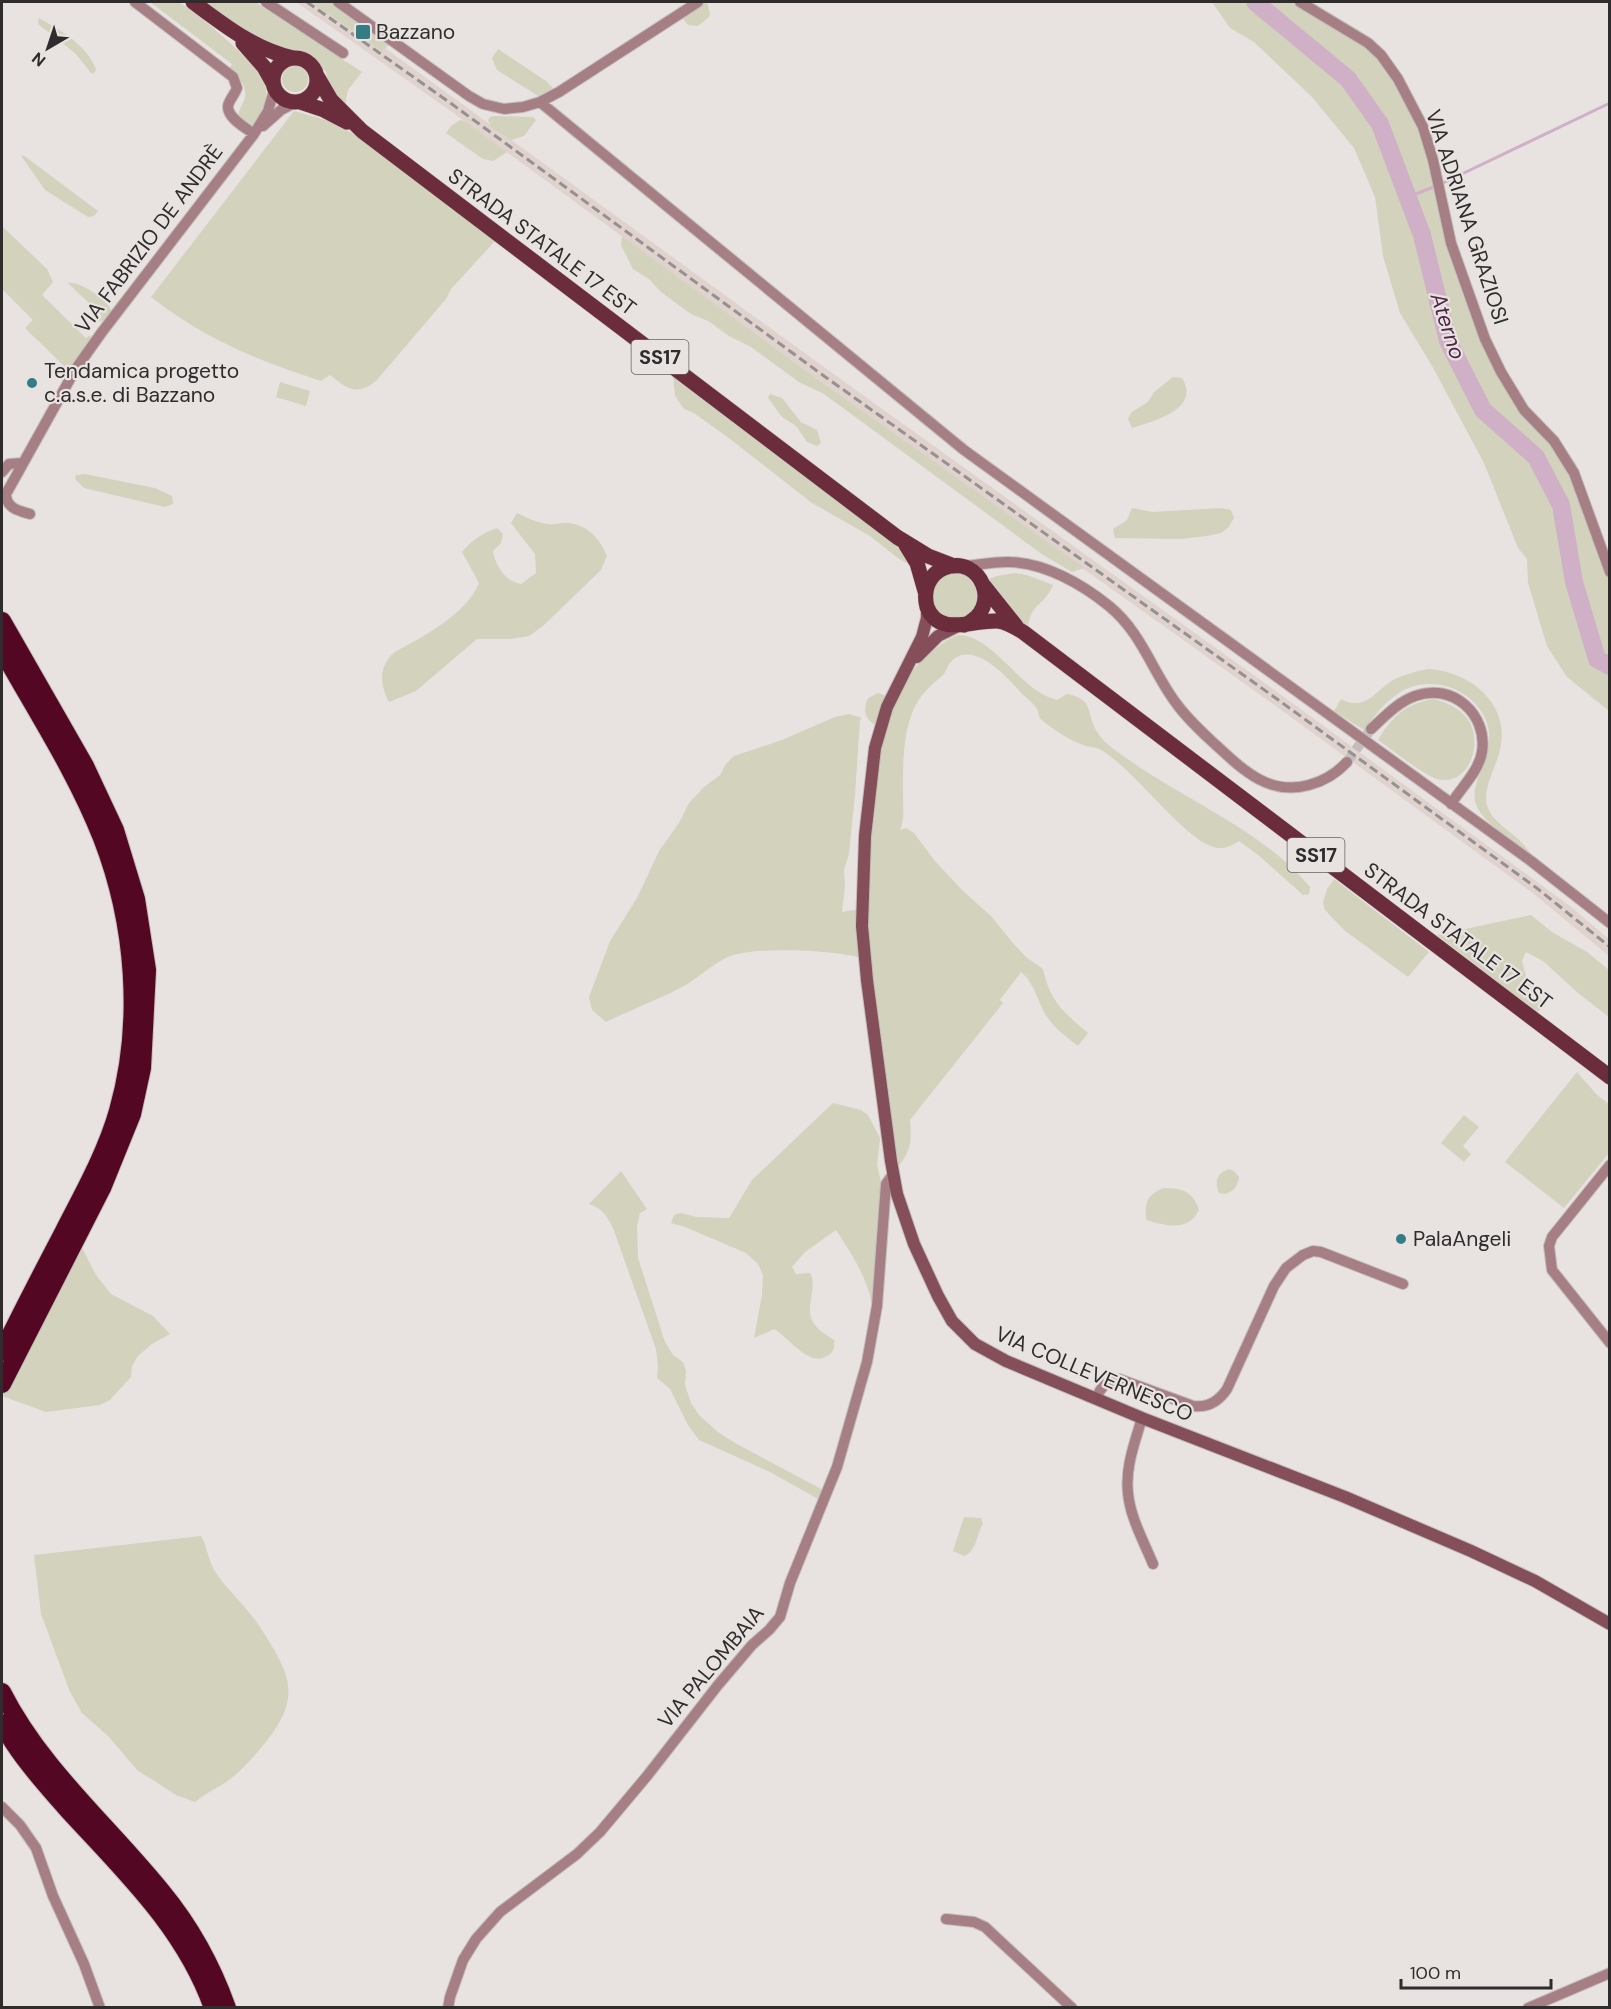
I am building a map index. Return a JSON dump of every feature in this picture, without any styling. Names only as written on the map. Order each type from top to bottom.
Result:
[{"type":"highway","points":[[2,621],[85,766],[115,830],[136,899],[147,970],[142,1068],[132,1114],[102,1188],[2,1384]]},
{"type":"highway","points":[[2,650],[72,775],[102,839],[123,907],[132,972],[132,1032],[117,1112],[91,1179],[2,1352]]},
{"type":"highway","points":[[2,1692],[15,1718],[54,1772],[162,1892],[186,1924],[234,2007]]},
{"type":"highway","points":[[2,1723],[43,1782],[150,1899],[194,1965],[213,2007]]},
{"type":"highway","points":[[211,1970],[227,2007]]},
{"type":"main road","name":"SS17","points":[[193,2],[231,30],[264,49],[309,62],[317,76]]},
{"type":"main road","name":"SS17","points":[[231,30],[257,58],[283,98],[298,102]]},
{"type":"main road","points":[[274,85],[278,66],[293,58]]},
{"type":"main road","points":[[298,102],[312,94],[317,84],[317,76]]},
{"type":"main road","name":"STRADA STATALE 17 EST","points":[[317,76],[331,99],[362,131]]},
{"type":"main road","name":"STRADA STATALE 17 EST","points":[[298,102],[324,110],[362,131],[897,537],[928,556],[959,566]]},
{"type":"main road","name":"STRADA STATALE 17 EST","points":[[897,537],[911,552],[917,563],[926,599]]},
{"type":"main road","name":"SS17","points":[[959,566],[975,573],[982,582]]},
{"type":"main road","points":[[926,599],[930,580],[937,572],[946,567],[959,566]]},
{"type":"main road","points":[[961,625],[977,617],[983,608],[986,598],[982,582]]},
{"type":"main road","name":"STRADA STATALE 17 EST","points":[[982,582],[1004,613],[1023,632]]},
{"type":"main road","name":"SS17","points":[[926,599],[931,614],[939,621],[948,625],[961,625]]},
{"type":"main road","name":"STRADA STATALE 17 EST","points":[[961,625],[999,622],[1010,624],[1023,632],[1610,1077]]},
{"type":"street","points":[[135,2],[233,77],[237,88],[229,102],[229,112],[233,118],[254,134]]},
{"type":"street","points":[[266,2],[343,53]]},
{"type":"street","points":[[339,2],[461,91],[483,104],[512,109],[540,102],[559,92],[698,2]]},
{"type":"street","name":"VIA ADRIANA GRAZIOSI","points":[[1300,2],[1368,43],[1381,55],[1398,79],[1423,127],[1433,160],[1451,243],[1485,339],[1501,372],[1524,410],[1554,441],[1574,473],[1610,572]]},
{"type":"street","name":"VIA FABRIZIO DE ANDRÈ","points":[[30,514],[11,507],[6,498],[9,486],[22,463],[94,342],[254,134],[268,111],[274,85]]},
{"type":"street","name":"VIA FABRIZIO DE ANDRÈ","points":[[254,134],[274,116],[298,102]]},
{"type":"street","points":[[540,102],[964,450],[1550,875],[1610,924]]},
{"type":"street","points":[[2,472],[9,464],[22,463]]},
{"type":"street","points":[[982,582],[981,576],[986,569],[1000,562]]},
{"type":"street","points":[[959,566],[1000,562],[1025,564],[1045,569],[1068,579],[1107,604],[1134,632],[1164,686],[1184,713],[1228,756],[1256,779],[1281,788],[1302,787],[1330,777],[1347,762]]},
{"type":"street","name":"VIA COLLEVERNESCO","points":[[926,599],[925,629],[906,672],[884,712],[875,748],[866,817],[863,878],[865,963],[893,1174],[901,1209],[911,1239],[941,1303],[959,1330],[975,1344],[998,1357],[1143,1418],[1328,1490],[1471,1551],[1536,1581],[1610,1624]]},
{"type":"street","name":"VIA COLLEVERNESCO","points":[[906,672],[934,640],[944,632],[961,625]]},
{"type":"street","points":[[1371,729],[1404,702],[1420,694],[1436,692],[1447,694],[1468,707],[1480,727],[1483,738],[1482,752],[1473,772],[1451,804]]},
{"type":"street","points":[[1610,1165],[1552,1237],[1549,1249],[1553,1272],[1610,1343]]},
{"type":"street","name":"VIA PALOMBAIA","points":[[448,2007],[463,1960],[500,1911],[577,1854],[600,1832],[718,1685],[752,1645],[780,1617],[790,1583],[837,1467],[861,1384],[876,1317],[886,1184],[893,1174]]},
{"type":"street","points":[[1096,1399],[1105,1384],[1119,1379],[1193,1406],[1206,1406],[1216,1401],[1227,1389],[1277,1281],[1292,1263],[1308,1252],[1324,1253],[1403,1284]]},
{"type":"street","points":[[1143,1418],[1131,1457],[1127,1489],[1132,1511],[1153,1564]]},
{"type":"street","points":[[2,1807],[20,1825],[36,1848],[53,1896],[84,1964],[100,2007]]},
{"type":"street","points":[[946,1919],[974,1922],[984,1926],[1072,2007]]},
{"type":"street","points":[[1528,2007],[1610,1973]]},
{"type":"shaded area","points":[[296,2],[318,2],[363,32],[828,370],[1280,694],[1570,906],[1609,939],[1609,956],[1534,894],[1273,704],[820,381],[445,107]]},
{"type":"green space","points":[[175,1],[185,6],[260,72],[266,86],[266,98],[253,126],[239,117],[245,98],[245,88],[229,69],[232,64],[150,2]]},
{"type":"green space","points":[[200,2],[255,2],[362,72],[348,90],[345,105],[331,93],[326,72],[313,58],[301,54],[280,53]]},
{"type":"green space","points":[[311,2],[333,2],[390,44],[382,51]]},
{"type":"green space","points":[[707,2],[709,17],[698,26],[688,25],[680,15]]},
{"type":"green space","points":[[1212,2],[1312,2],[1371,38],[1385,52],[1425,118],[1432,135],[1452,235],[1488,335],[1503,368],[1525,404],[1554,433],[1576,464],[1609,560],[1609,711],[1567,677],[1547,646],[1528,583],[1527,559],[1518,548],[1484,463],[1432,366],[1400,313],[1383,256],[1375,197],[1354,148],[1312,97],[1254,42],[1230,28]]},
{"type":"green space","points":[[39,18],[80,45],[92,60],[95,72],[92,74],[75,53],[38,24]]},
{"type":"green space","points":[[498,49],[546,81],[556,91],[543,99],[497,70],[492,58]]},
{"type":"green space","points":[[295,66],[304,70],[308,79],[304,88],[295,92],[286,88],[282,79],[286,70]]},
{"type":"green space","points":[[294,111],[330,121],[352,133],[495,241],[451,289],[446,299],[376,381],[363,388],[352,389],[330,375],[321,381],[274,365],[232,347],[191,325],[151,297]]},
{"type":"green space","points":[[494,116],[533,117],[536,120],[524,136],[511,140],[491,127],[488,120]]},
{"type":"green space","points":[[460,120],[507,152],[493,161],[483,159],[446,133]]},
{"type":"green space","points":[[23,155],[98,211],[94,216],[88,217],[45,190],[22,157]]},
{"type":"green space","points":[[2,226],[47,269],[53,282],[42,295],[86,338],[90,335],[91,338],[70,368],[66,368],[25,328],[33,320],[2,289]]},
{"type":"green space","points":[[622,236],[820,381],[1084,568],[1072,572],[1043,555],[824,394],[799,382],[751,347],[729,336],[708,321],[691,314],[661,292],[649,279],[633,269],[621,245]]},
{"type":"green space","points":[[68,283],[86,288],[105,302],[112,312],[109,318],[98,322],[102,316]]},
{"type":"green space","points":[[673,375],[885,536],[901,550],[913,566],[899,559],[870,536],[812,503],[730,439],[694,413],[684,409],[675,396]]},
{"type":"green space","points":[[1173,377],[1182,378],[1186,389],[1181,406],[1152,422],[1132,428],[1128,419],[1132,412],[1148,402],[1154,392]]},
{"type":"green space","points":[[280,382],[310,391],[306,406],[276,397]]},
{"type":"green space","points":[[770,394],[782,398],[801,422],[817,430],[821,443],[817,446],[807,442],[796,426],[782,417],[768,398]]},
{"type":"green space","points":[[85,474],[155,488],[172,496],[173,504],[165,507],[84,488],[75,479],[76,475]]},
{"type":"green space","points":[[1132,508],[1153,512],[1221,508],[1231,510],[1234,518],[1228,528],[1221,533],[1207,536],[1181,539],[1115,538],[1113,529],[1127,520]]},
{"type":"green space","points":[[517,513],[540,523],[569,523],[588,530],[601,544],[607,556],[601,570],[543,626],[529,636],[511,639],[477,639],[416,691],[389,702],[382,683],[382,676],[389,657],[452,616],[468,601],[479,583],[462,552],[470,544],[497,528],[503,534],[501,543],[493,551],[502,572],[510,580],[521,584],[536,573],[535,554],[511,523]]},
{"type":"green space","points":[[955,573],[971,580],[978,596],[971,612],[955,619],[939,612],[932,596],[939,580]]},
{"type":"green space","points":[[1015,573],[1053,585],[1050,592],[1032,613],[1028,627],[1011,612],[986,580]]},
{"type":"green space","points":[[960,635],[973,638],[985,645],[1044,695],[1057,700],[1067,694],[1082,699],[1088,707],[1098,734],[1111,747],[1269,848],[1310,887],[1309,894],[1303,895],[1239,841],[1221,848],[1205,843],[1176,820],[1113,758],[1099,749],[1069,739],[1043,721],[1032,703],[999,670],[979,657],[959,656],[950,663],[944,673],[921,697],[913,711],[904,746],[903,817],[900,830],[906,828],[914,833],[935,861],[963,891],[991,916],[1026,957],[1043,969],[1049,990],[1054,998],[1071,1019],[1088,1033],[1078,1046],[1057,1029],[1047,1017],[1033,987],[1021,972],[1000,1000],[1003,1003],[910,1120],[909,1146],[897,1168],[877,1027],[867,908],[877,772],[887,721],[903,684],[915,667],[930,653],[948,640]]},
{"type":"green space","points":[[1428,669],[1444,671],[1472,683],[1493,705],[1502,733],[1500,750],[1488,786],[1486,801],[1490,813],[1532,855],[1487,820],[1477,807],[1475,787],[1489,743],[1489,731],[1485,718],[1468,697],[1445,686],[1419,685],[1407,689],[1386,703],[1364,730],[1334,711],[1341,699],[1350,703],[1364,701],[1395,679]]},
{"type":"green space","points":[[878,693],[887,696],[875,725],[867,717],[865,706],[868,698]]},
{"type":"green space","points":[[1434,699],[1458,709],[1469,721],[1473,730],[1474,750],[1471,760],[1460,775],[1451,779],[1441,780],[1427,774],[1378,740],[1401,712],[1408,707]]},
{"type":"green space","points":[[849,714],[862,718],[860,720],[849,854],[844,869],[845,887],[842,912],[860,909],[861,958],[794,950],[755,951],[728,957],[686,985],[606,1022],[592,1010],[589,997],[610,941],[637,898],[659,851],[679,823],[689,803],[704,787],[720,775],[734,756],[782,740],[835,717]]},
{"type":"green space","points":[[1334,879],[1429,952],[1408,977],[1344,930],[1325,910],[1323,902],[1327,889]]},
{"type":"green space","points":[[1531,915],[1552,932],[1587,952],[1609,970],[1609,1017],[1543,961],[1526,952],[1522,961],[1527,980],[1546,1006],[1537,1012],[1437,935]]},
{"type":"green space","points":[[1577,1072],[1597,1095],[1609,1104],[1609,1153],[1564,1208],[1505,1162]]},
{"type":"green space","points":[[833,1103],[861,1110],[868,1115],[880,1138],[877,1165],[881,1182],[880,1221],[873,1311],[864,1279],[836,1230],[805,1252],[792,1267],[796,1274],[810,1273],[813,1286],[811,1319],[819,1329],[834,1340],[833,1351],[820,1359],[806,1355],[774,1329],[754,1338],[762,1295],[763,1275],[758,1264],[746,1253],[671,1223],[674,1215],[680,1213],[697,1217],[729,1218],[752,1180]]},
{"type":"green space","points":[[1464,1115],[1479,1127],[1463,1146],[1471,1154],[1464,1162],[1441,1143]]},
{"type":"green space","points":[[1229,1169],[1239,1177],[1238,1183],[1230,1192],[1219,1193],[1218,1178]]},
{"type":"green space","points":[[621,1171],[647,1209],[640,1213],[637,1226],[638,1258],[665,1342],[673,1355],[683,1362],[686,1371],[685,1385],[691,1403],[699,1415],[718,1432],[825,1491],[820,1500],[770,1472],[699,1440],[688,1425],[670,1389],[657,1378],[656,1349],[613,1228],[604,1213],[589,1204]]},
{"type":"green space","points":[[1163,1188],[1181,1190],[1194,1199],[1199,1210],[1189,1222],[1169,1225],[1146,1220],[1146,1209],[1150,1197]]},
{"type":"green space","points":[[80,1244],[96,1275],[111,1294],[153,1316],[170,1334],[152,1344],[138,1356],[132,1366],[131,1377],[110,1400],[100,1405],[46,1412],[2,1396]]},
{"type":"green space","points":[[964,1517],[981,1518],[983,1524],[974,1547],[964,1556],[953,1551]]},
{"type":"green space","points":[[201,1536],[214,1570],[255,1620],[279,1658],[288,1685],[288,1698],[277,1726],[250,1761],[229,1780],[195,1802],[176,1795],[137,1770],[109,1737],[82,1713],[70,1692],[41,1614],[34,1555]]},
{"type":"waterway","name":"Aterno","points":[[1255,2],[1348,79],[1380,124],[1422,235],[1448,341],[1483,410],[1536,457],[1561,505],[1574,582],[1597,659],[1610,666]]},
{"type":"waterway","points":[[1441,184],[1610,103]]},
{"type":"waterway","points":[[1408,197],[1436,186]]},
{"type":"tunnel","points":[[1347,762],[1371,729]]},
{"type":"railway","points":[[307,2],[449,102],[824,376],[1277,699],[1538,889],[1610,947]]},
{"type":"place","name":"Bazzano","points":[[363,32]]},
{"type":"place","name":"Tendamica progetto c.a.s.e. di Bazzano","points":[[32,383]]},
{"type":"place","name":"PalaAngeli","points":[[1401,1239]]}]
